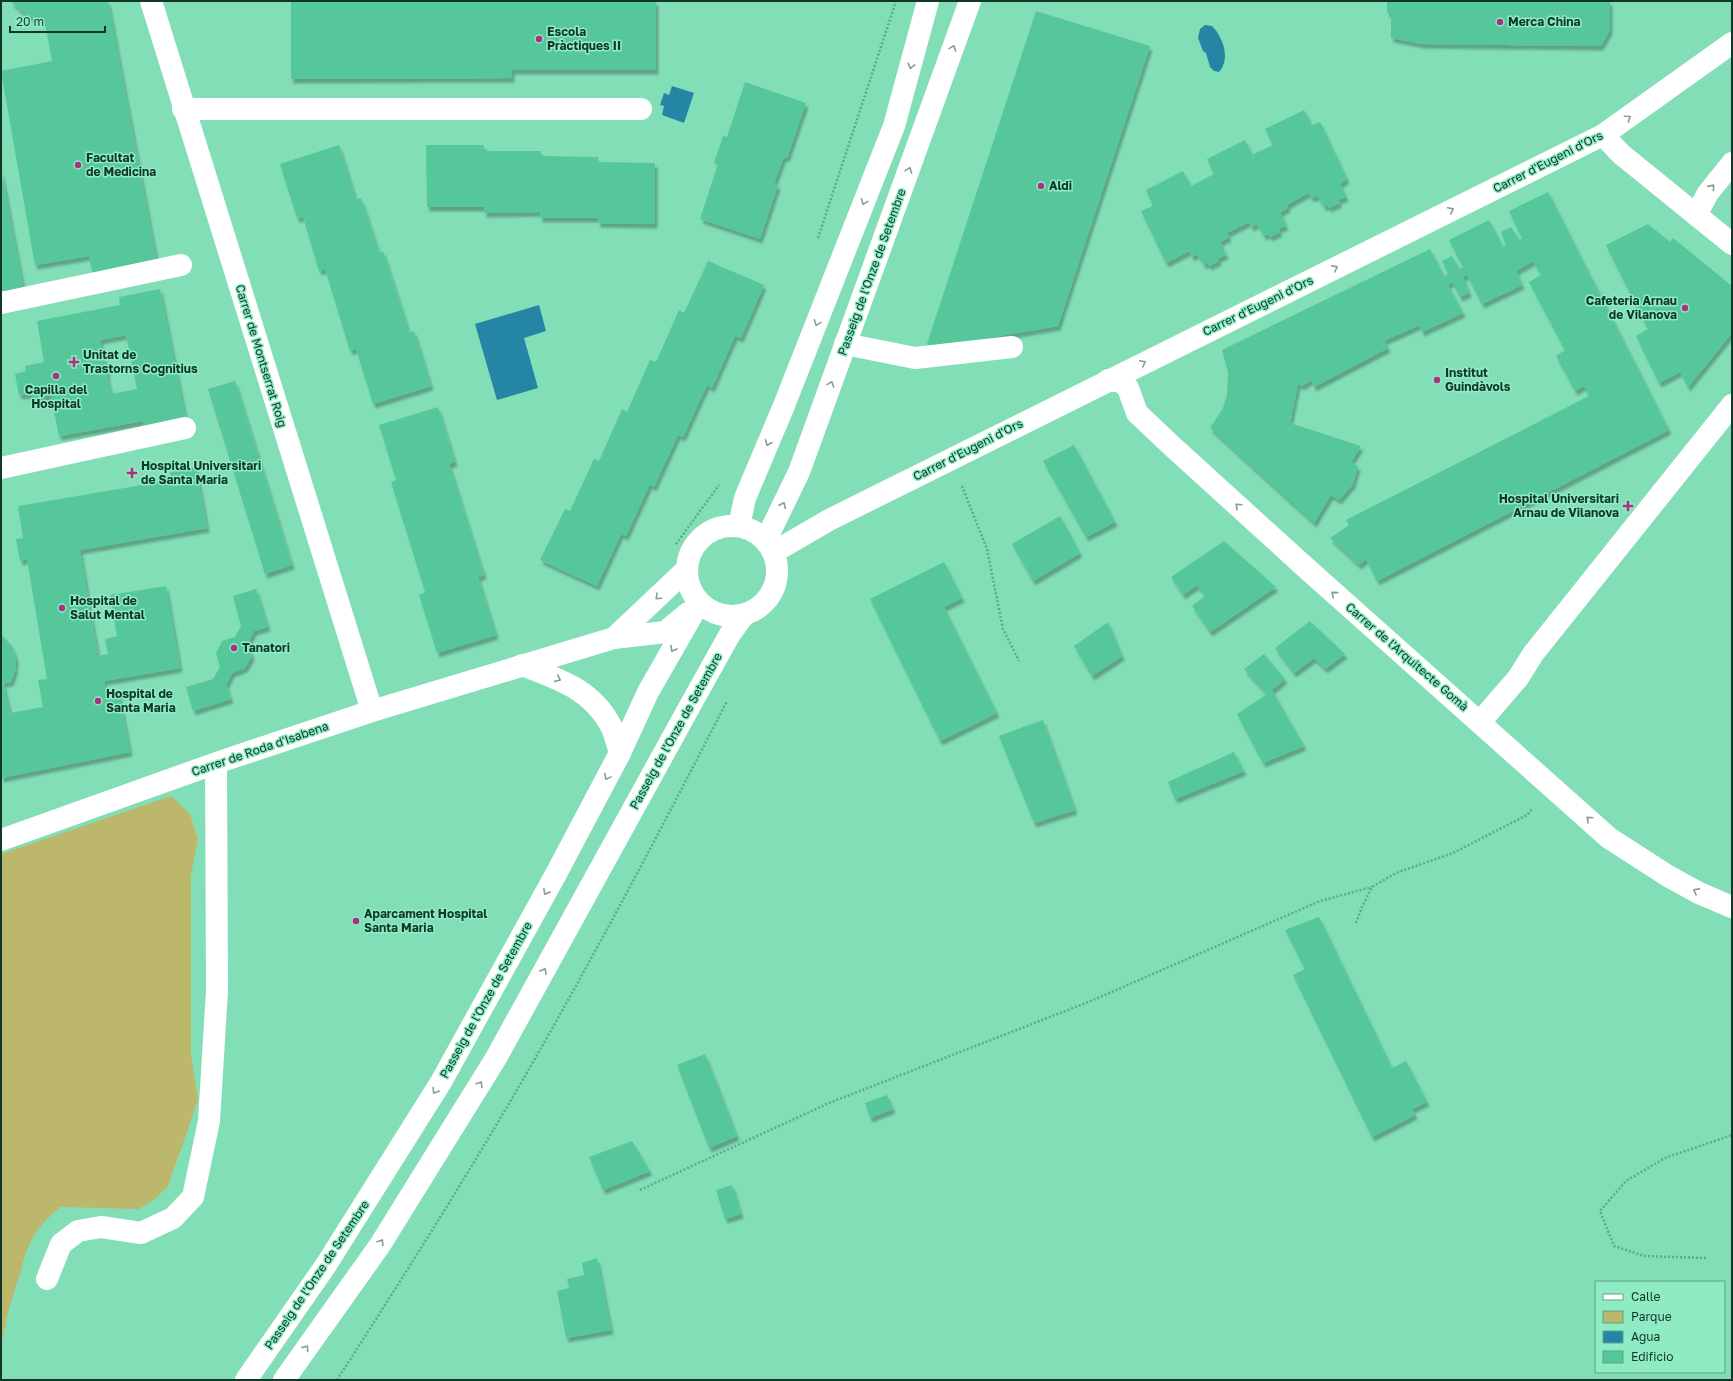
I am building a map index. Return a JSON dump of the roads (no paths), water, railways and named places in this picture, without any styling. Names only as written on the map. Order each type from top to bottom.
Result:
[{"type":"street","name":"Carrer de Montserrat Roig","points":[[151,1],[183,109],[372,711]]},
{"type":"street","points":[[739,526],[745,498],[783,408],[894,126],[928,1]]},
{"type":"street","name":"Passeig de l'Onze de Setembre","points":[[770,546],[799,472],[970,1]]},
{"type":"street","name":"Carrer d'Eugeni d'Ors","points":[[770,546],[829,520],[1603,135],[1732,42]]},
{"type":"street","points":[[183,109],[641,109]]},
{"type":"street","points":[[1603,135],[1621,154],[1732,244]]},
{"type":"street","points":[[1696,214],[1708,192],[1732,163]]},
{"type":"street","points":[[1,303],[180,265]]},
{"type":"street","points":[[845,344],[915,358],[1012,347]]},
{"type":"street","name":"Carrer de l'Arquitecte Gomà","points":[[1108,380],[1121,382],[1128,388],[1137,413],[1305,567],[1609,838],[1668,876],[1699,893],[1732,907]]},
{"type":"street","points":[[1480,722],[1518,678],[1533,654],[1732,405]]},
{"type":"street","points":[[1,468],[185,428]]},
{"type":"street","points":[[724,526],[739,526],[754,530],[770,546],[778,568],[776,583],[769,597],[758,608],[744,615],[732,617],[720,615],[699,603],[692,593],[687,582],[686,570],[689,554],[697,541],[709,531],[724,526]]},
{"type":"street","name":"Carrer de Roda d'Isabena","points":[[614,638],[686,570]]},
{"type":"street","name":"Passeig de l'Onze de Setembre","points":[[246,1380],[326,1265],[441,1082],[556,874],[620,753],[648,692],[699,603]]},
{"type":"street","name":"Carrer de Roda d'Isabena","points":[[1,840],[372,711],[614,638],[665,632],[699,603]]},
{"type":"street","name":"Passeig de l'Onze de Setembre","points":[[284,1380],[380,1245],[496,1058],[730,634],[744,615]]},
{"type":"street","points":[[522,665],[561,680],[583,692],[600,710],[611,728],[620,753]]},
{"type":"street","points":[[48,1279],[61,1244],[78,1231],[101,1227],[141,1233],[173,1218],[194,1197],[209,1121],[217,991],[216,764]]},
{"type":"water","points":[[1205,25],[1212,26],[1219,36],[1224,48],[1225,61],[1219,72],[1214,71],[1210,67],[1206,53],[1203,51],[1198,38],[1200,29]]},
{"type":"water","points":[[672,86],[694,93],[684,123],[662,115],[664,106],[660,105],[664,93],[669,95]]},
{"type":"water","points":[[539,305],[546,331],[524,338],[538,388],[497,400],[475,324]]},
{"type":"place","name":"Merca China","points":[[1500,22]]},
{"type":"place","name":"Escola Pràctiques II","points":[[539,39]]},
{"type":"place","name":"Facultat de Medicina","points":[[78,165]]},
{"type":"place","name":"Aldi","points":[[1041,186]]},
{"type":"place","name":"Cafeteria Arnau de Vilanova","points":[[1685,308]]},
{"type":"place","name":"Unitat de Trastorns Cognitius","points":[[74,362]]},
{"type":"place","name":"Capilla del Hospital","points":[[56,376]]},
{"type":"place","name":"Institut Guindàvols","points":[[1437,380]]},
{"type":"place","name":"Hospital Universitari de Santa Maria","points":[[132,473]]},
{"type":"place","name":"Hospital Universitari Arnau de Vilanova","points":[[1628,506]]},
{"type":"place","name":"Hospital de Salut Mental","points":[[62,608]]},
{"type":"place","name":"Tanatori","points":[[234,648]]},
{"type":"place","name":"Hospital de Santa Maria","points":[[98,701]]},
{"type":"place","name":"Aparcament Hospital Santa Maria","points":[[356,921]]}]
